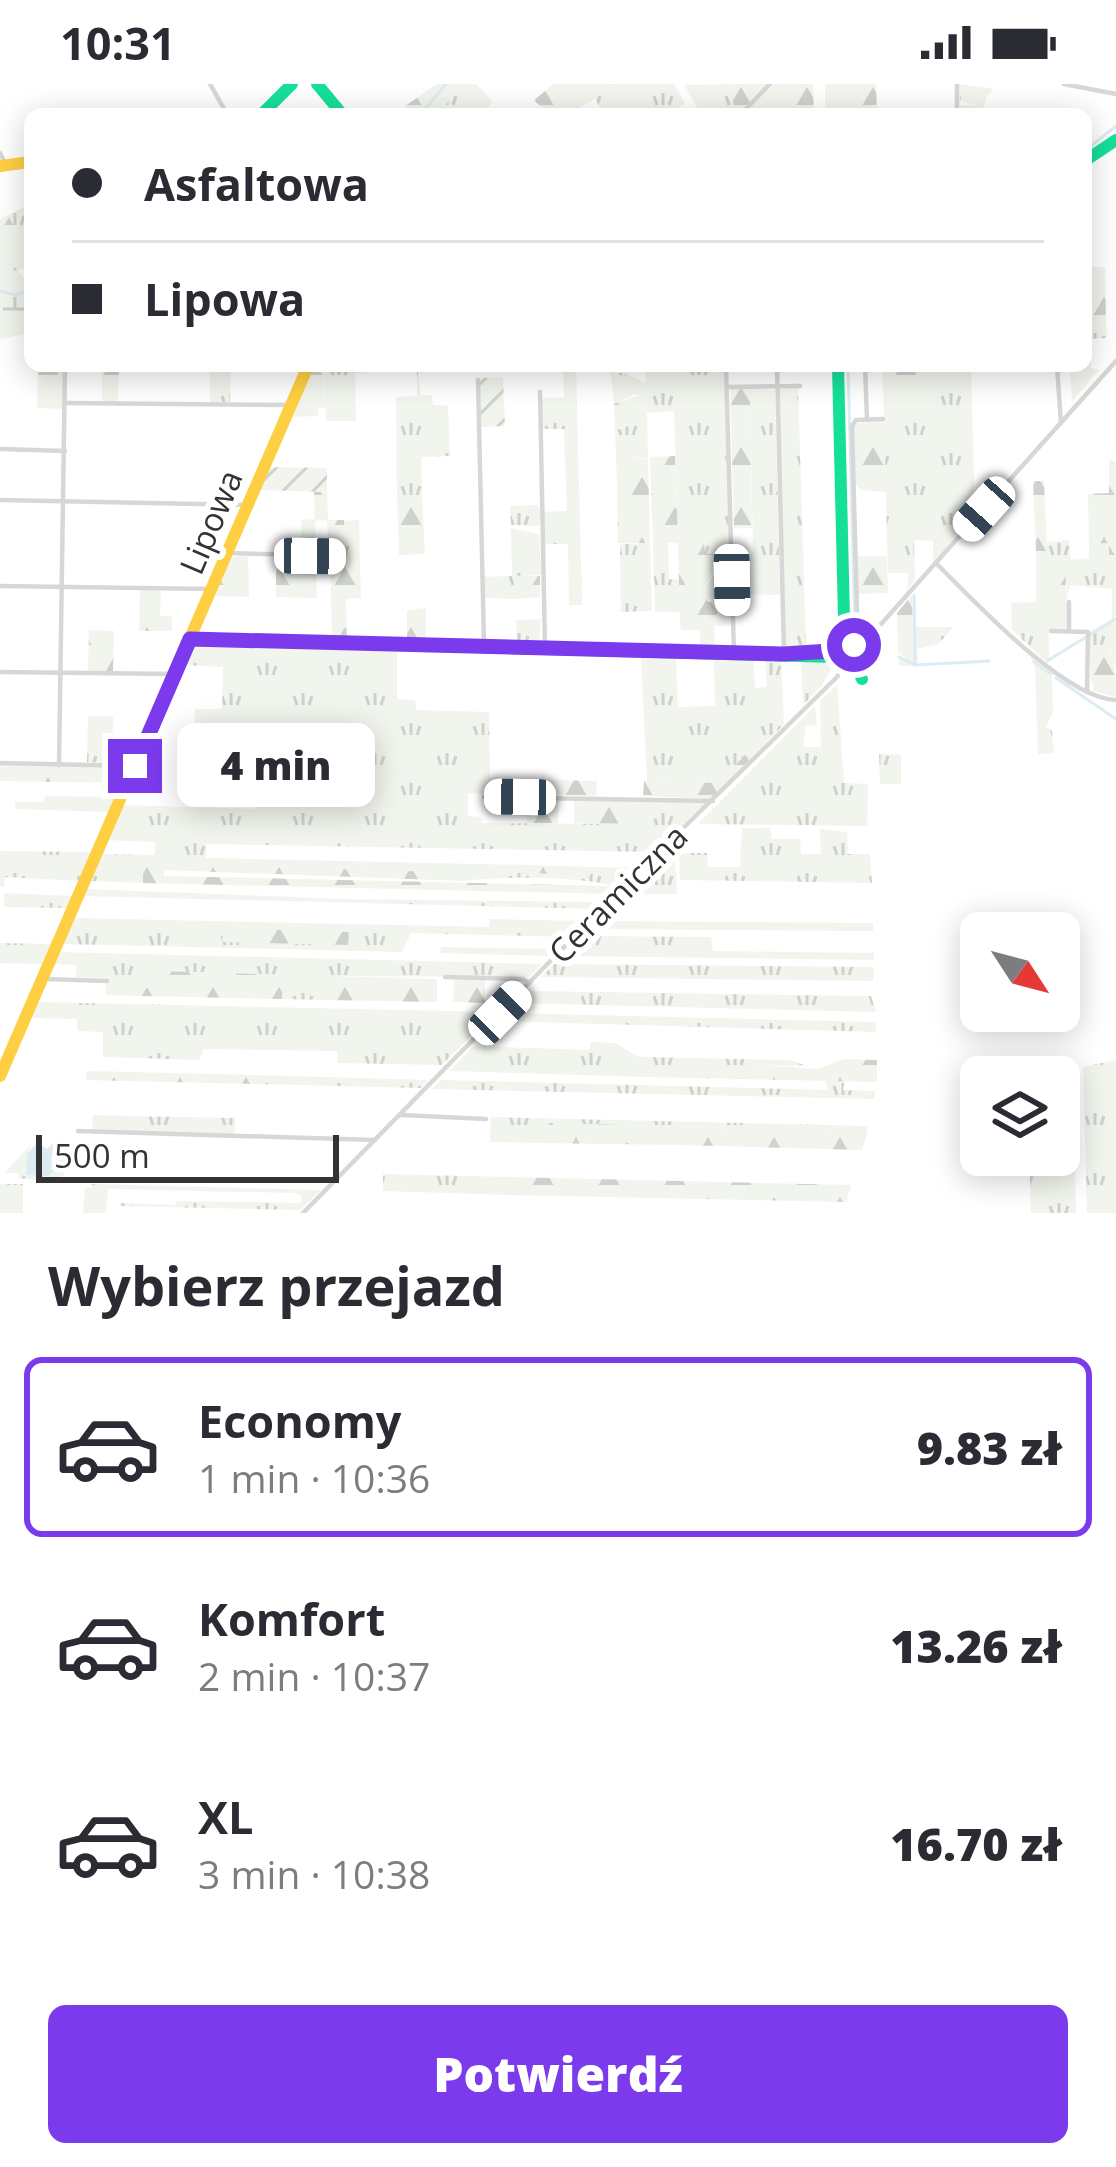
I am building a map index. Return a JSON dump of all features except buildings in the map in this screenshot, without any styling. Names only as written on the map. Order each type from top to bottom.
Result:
[{"type":"street","points":[[268,108],[292,84]]},
{"type":"street","points":[[317,84],[337,108]]},
{"type":"street","points":[[746,108],[770,84]]},
{"type":"street","points":[[1064,84],[1116,94]]},
{"type":"street","points":[[190,639],[846,654],[871,638],[1116,361]]},
{"type":"street","points":[[59,765],[65,372]]},
{"type":"street","name":"Lipowa","points":[[0,1076],[305,372]]},
{"type":"street","points":[[726,372],[734,653]]},
{"type":"street","points":[[777,372],[784,654]]},
{"type":"street","points":[[838,372],[846,654]]},
{"type":"street","points":[[866,372],[867,419]]},
{"type":"street","points":[[1057,372],[1061,423]]},
{"type":"street","points":[[478,380],[484,646]]},
{"type":"street","points":[[727,387],[800,386]]},
{"type":"street","points":[[540,392],[545,648]]},
{"type":"street","points":[[65,403],[291,405]]},
{"type":"street","points":[[871,638],[857,612],[852,426],[856,420],[883,419]]},
{"type":"street","points":[[0,449],[65,451]]},
{"type":"street","points":[[0,500],[248,505]]},
{"type":"street","points":[[227,552],[342,556]]},
{"type":"street","points":[[936,563],[1039,659],[1099,699],[1116,700]]},
{"type":"street","points":[[0,586],[212,590]]},
{"type":"street","points":[[1069,602],[1070,630]]},
{"type":"street","points":[[1051,631],[1089,634],[1087,692]]},
{"type":"street","name":"Ceramiczna","points":[[303,1213],[833,680],[846,654]]},
{"type":"street","points":[[0,672],[175,674]]},
{"type":"street","points":[[0,763],[135,766]]},
{"type":"street","points":[[484,796],[713,801]]},
{"type":"street","points":[[446,976],[530,983]]},
{"type":"street","points":[[42,978],[106,980]]},
{"type":"street","points":[[401,1115],[486,1118]]},
{"type":"street","points":[[78,1131],[375,1140]]},
{"type":"green space","points":[[437,84],[461,84],[443,108],[405,106]]},
{"type":"green space","points":[[461,84],[476,84],[493,102],[486,108],[443,108]]},
{"type":"green space","points":[[554,84],[615,84],[578,108],[543,108],[534,100]]},
{"type":"green space","points":[[615,84],[674,84],[685,103],[677,108],[601,108],[594,98]]},
{"type":"green space","points":[[732,84],[729,90],[738,105],[697,108],[684,85]]},
{"type":"green space","points":[[732,84],[767,84],[744,108],[735,108],[728,97]]},
{"type":"green space","points":[[774,84],[813,84],[814,108],[750,108]]},
{"type":"green space","points":[[825,84],[876,84],[877,108],[825,108]]},
{"type":"green space","points":[[959,84],[994,89],[984,108],[960,108],[976,105],[960,101]]},
{"type":"green space","points":[[24,207],[24,246],[8,215]]},
{"type":"green space","points":[[8,215],[24,246],[24,268],[0,274],[0,219]]},
{"type":"green space","points":[[1092,267],[1105,267],[1106,324],[1092,325]]},
{"type":"green space","points":[[18,270],[24,279],[24,334],[0,339],[0,274]]},
{"type":"green space","points":[[1106,324],[1107,338],[1092,339],[1092,325]]},
{"type":"green space","points":[[1099,370],[1072,402],[1070,372]]},
{"type":"green space","points":[[38,372],[63,372],[63,409],[37,408]]},
{"type":"green space","points":[[102,372],[119,372],[118,402],[102,401]]},
{"type":"green space","points":[[210,372],[231,372],[230,402],[210,402]]},
{"type":"green space","points":[[310,372],[324,372],[325,408],[318,408],[318,416],[291,417]]},
{"type":"green space","points":[[324,372],[369,372],[355,373],[356,421],[326,421]]},
{"type":"green space","points":[[418,372],[421,395],[432,395],[433,405],[448,406],[450,456],[421,457],[422,496],[397,497],[396,397],[417,396]]},
{"type":"green space","points":[[563,372],[576,372],[582,605],[569,605],[568,544],[544,544],[543,512],[567,511],[564,429],[542,429],[541,398],[564,397]]},
{"type":"green space","points":[[611,372],[646,383],[645,372],[724,372],[731,595],[691,603],[690,598],[704,590],[719,567],[678,538],[674,411],[647,413],[648,459],[632,456],[617,483],[615,429],[621,429],[637,409],[646,408],[646,394],[614,404]]},
{"type":"green space","points":[[882,372],[928,372],[929,415],[884,415]]},
{"type":"green space","points":[[928,372],[971,372],[975,515],[933,563],[933,541],[914,540],[915,581],[906,591],[909,573],[888,573],[884,427],[854,431],[854,424],[883,420],[884,415],[929,415]]},
{"type":"green space","points":[[503,377],[505,426],[481,427],[480,378]]},
{"type":"green space","points":[[750,388],[775,390],[780,595],[735,594],[734,555],[753,554]]},
{"type":"green space","points":[[750,388],[752,528],[734,528],[730,389]]},
{"type":"green space","points":[[798,388],[806,647],[785,648],[779,389]]},
{"type":"green space","points":[[646,393],[646,408],[637,409],[630,426],[615,429],[614,404]]},
{"type":"green space","points":[[884,426],[886,492],[861,490],[855,484],[854,431]]},
{"type":"green space","points":[[623,448],[635,458],[648,459],[650,543],[618,543],[617,483],[622,476]]},
{"type":"green space","points":[[675,456],[678,537],[697,537],[704,543],[705,554],[716,554],[721,564],[691,603],[731,595],[710,624],[680,624],[678,543],[653,542],[650,457]]},
{"type":"green space","points":[[1109,458],[1116,463],[1116,580],[1109,577],[1109,543],[1089,544],[1088,494],[1109,493]]},
{"type":"green space","points":[[270,467],[327,468],[327,492],[259,490]]},
{"type":"green space","points":[[1033,481],[1044,481],[1047,551],[1036,551]]},
{"type":"green space","points":[[314,491],[327,492],[328,520],[344,520],[345,554],[329,554],[327,520],[315,521],[316,553],[302,553],[301,520],[315,519]]},
{"type":"green space","points":[[422,496],[425,554],[399,555],[397,497]]},
{"type":"green space","points":[[537,505],[539,526],[511,525],[510,506]]},
{"type":"green space","points":[[359,520],[360,563],[345,563],[344,521]]},
{"type":"green space","points":[[511,528],[539,534],[541,575],[515,576],[515,599],[485,598],[484,577],[512,576]]},
{"type":"green space","points":[[1069,540],[1071,560],[1089,558],[1089,544],[1109,543],[1109,577],[1116,580],[1116,669],[1110,649],[1094,662],[1091,683],[1089,632],[1112,619],[1112,589],[1070,585],[1067,600],[1067,583],[1048,566],[1049,658],[1045,661],[1012,630],[1011,603],[1036,602],[1036,551],[1046,550],[1046,542]]},
{"type":"green space","points":[[653,542],[668,542],[669,579],[679,580],[680,612],[655,612]]},
{"type":"green space","points":[[650,543],[652,611],[621,612],[620,544]]},
{"type":"green space","points":[[248,556],[249,597],[213,596],[230,557]]},
{"type":"green space","points":[[276,556],[316,558],[317,598],[276,597]]},
{"type":"green space","points":[[857,556],[887,556],[888,593],[858,594]]},
{"type":"green space","points":[[330,559],[360,563],[361,598],[346,599],[347,639],[332,638]]},
{"type":"green space","points":[[1047,565],[1065,565],[1068,628],[1048,630]]},
{"type":"green space","points":[[515,576],[540,576],[540,597],[515,599]]},
{"type":"green space","points":[[140,590],[161,590],[160,616],[172,616],[172,631],[139,631]]},
{"type":"green space","points":[[915,592],[916,627],[953,627],[939,644],[917,649],[918,664],[991,663],[899,666],[898,655],[914,663]]},
{"type":"green space","points":[[912,595],[914,664],[898,652],[897,613]]},
{"type":"green space","points":[[731,600],[731,625],[714,626],[715,649],[700,648],[700,630],[681,630],[680,624],[710,624]]},
{"type":"green space","points":[[426,608],[426,639],[407,638],[407,611]]},
{"type":"green space","points":[[541,619],[539,642],[517,642],[516,620]]},
{"type":"green space","points":[[89,630],[114,631],[113,671],[88,671]]},
{"type":"green space","points":[[192,643],[397,648],[397,699],[415,700],[416,710],[489,712],[490,778],[468,777],[458,793],[468,794],[468,816],[481,817],[482,823],[647,824],[657,818],[658,802],[706,802],[654,852],[206,844],[206,858],[527,865],[531,872],[587,879],[593,867],[639,868],[619,888],[542,878],[463,881],[463,873],[98,860],[101,854],[155,855],[155,842],[106,840],[121,805],[255,809],[256,772],[186,770],[195,709],[222,709],[223,667],[183,665]]},
{"type":"green space","points":[[1104,643],[1113,661],[1116,697],[1093,691],[1095,654]]},
{"type":"green space","points":[[641,656],[676,656],[678,707],[715,706],[714,657],[753,657],[755,688],[767,687],[765,658],[781,658],[784,724],[718,783],[647,781]]},
{"type":"green space","points":[[1030,656],[1052,677],[1053,711],[1046,727],[1052,731],[1054,753],[1038,754],[1035,666]]},
{"type":"green space","points":[[801,661],[826,662],[831,669],[803,705]]},
{"type":"green space","points":[[837,685],[844,783],[868,784],[867,826],[698,824],[815,706],[817,725],[806,726],[803,747],[821,747],[820,701]]},
{"type":"green space","points":[[88,716],[113,716],[112,763],[87,762]]},
{"type":"green space","points":[[750,750],[754,755],[712,799],[643,796],[644,781],[718,783]]},
{"type":"green space","points":[[879,754],[901,755],[901,784],[880,784]]},
{"type":"green space","points":[[0,765],[128,767],[122,783],[0,781]]},
{"type":"green space","points":[[458,777],[597,781],[596,796],[458,793]]},
{"type":"green space","points":[[45,796],[116,797],[111,812],[15,809],[15,802],[44,802]]},
{"type":"green space","points":[[528,800],[559,800],[558,823],[527,823]]},
{"type":"green space","points":[[574,800],[658,802],[657,818],[648,824],[574,823]]},
{"type":"green space","points":[[742,828],[770,828],[772,839],[800,839],[801,854],[821,854],[820,829],[847,832],[848,854],[870,854],[872,883],[680,880],[679,853],[707,853],[708,867],[740,867]]},
{"type":"green space","points":[[0,851],[92,852],[81,881],[5,877],[0,887]]},
{"type":"green space","points":[[662,854],[675,858],[677,894],[621,894]]},
{"type":"green space","points":[[98,860],[463,873],[463,881],[164,870],[164,876],[609,886],[615,890],[611,894],[143,883],[143,870],[95,867]]},
{"type":"green space","points":[[527,865],[593,867],[593,872],[587,879],[531,872]]},
{"type":"green space","points":[[95,867],[144,870],[142,883],[89,881]]},
{"type":"green space","points":[[85,889],[603,902],[596,909],[82,896]]},
{"type":"green space","points":[[4,893],[74,896],[68,908],[4,907]]},
{"type":"green space","points":[[72,918],[489,927],[490,919],[584,921],[569,937],[411,933],[402,952],[61,944]]},
{"type":"green space","points":[[594,921],[873,923],[873,931],[586,929]]},
{"type":"green space","points":[[224,928],[349,932],[348,945],[222,942]]},
{"type":"green space","points":[[579,936],[711,937],[713,951],[874,953],[874,960],[561,956]]},
{"type":"green space","points":[[0,943],[51,944],[44,964],[0,963]]},
{"type":"green space","points":[[441,947],[557,949],[550,956],[440,953]]},
{"type":"green space","points":[[57,952],[542,964],[529,977],[329,976],[328,1000],[282,999],[282,975],[160,971],[140,996],[106,995],[106,978],[76,977],[76,965],[52,964]]},
{"type":"green space","points":[[554,964],[874,967],[873,981],[541,977]]},
{"type":"green space","points":[[160,971],[283,975],[282,999],[140,996]]},
{"type":"green space","points":[[329,976],[437,979],[437,1002],[328,1000]]},
{"type":"green space","points":[[454,979],[485,980],[485,1003],[453,1002]]},
{"type":"green space","points":[[528,991],[871,996],[876,1012],[515,1003]]},
{"type":"green space","points":[[35,1002],[495,1012],[442,1065],[338,1063],[337,1051],[203,1049],[200,1060],[103,1057],[103,1032],[77,1031],[77,1019],[28,1018]]},
{"type":"green space","points":[[506,1013],[876,1022],[876,1032],[499,1021]]},
{"type":"green space","points":[[590,1042],[616,1043],[636,1056],[635,1065],[644,1070],[644,1077],[450,1071],[473,1046],[590,1050]]},
{"type":"green space","points":[[636,1056],[643,1057],[651,1071],[750,1074],[759,1065],[818,1069],[844,1059],[877,1060],[877,1082],[644,1077],[643,1069],[635,1066]]},
{"type":"green space","points":[[643,1057],[790,1060],[807,1066],[759,1065],[750,1074],[650,1071]]},
{"type":"green space","points":[[1116,1060],[1116,1213],[1087,1213],[1083,1067]]},
{"type":"green space","points":[[86,1071],[256,1075],[256,1084],[86,1080]]},
{"type":"green space","points":[[256,1075],[428,1080],[421,1088],[256,1084]]},
{"type":"green space","points":[[441,1080],[828,1090],[826,1081],[845,1081],[843,1090],[875,1091],[875,1099],[432,1089]]},
{"type":"green space","points":[[93,1115],[132,1116],[132,1131],[92,1130]]},
{"type":"green space","points":[[132,1116],[235,1118],[235,1134],[132,1131]]},
{"type":"green space","points":[[491,1117],[867,1126],[867,1134],[682,1127],[680,1145],[605,1144],[622,1125],[549,1124],[548,1143],[490,1142]]},
{"type":"green space","points":[[549,1123],[623,1125],[605,1144],[548,1143]]},
{"type":"green space","points":[[681,1127],[867,1134],[862,1150],[680,1145]]},
{"type":"green space","points":[[32,1144],[26,1175],[48,1176],[60,1166],[65,1147],[64,1175],[36,1180],[4,1173]]},
{"type":"green space","points":[[383,1174],[509,1177],[509,1195],[383,1191]]},
{"type":"green space","points":[[1030,1176],[1075,1176],[1076,1213],[1031,1213]]},
{"type":"green space","points":[[509,1177],[851,1185],[846,1202],[509,1195]]},
{"type":"green space","points":[[0,1184],[23,1184],[23,1213],[0,1213]]},
{"type":"green space","points":[[90,1184],[321,1190],[300,1210],[120,1206],[175,1205],[176,1201],[301,1203],[301,1195],[295,1193],[108,1189],[106,1213],[83,1213],[85,1188],[92,1188]]},
{"type":"shaded area","points":[[57,1138],[61,1166],[48,1176],[26,1175],[27,1153],[37,1144],[48,1149]]},
{"type":"waterway","points":[[426,108],[446,84]]},
{"type":"waterway","points":[[1092,145],[1116,126]]},
{"type":"waterway","points":[[0,291],[24,293]]},
{"type":"waterway","points":[[848,372],[855,632]]},
{"type":"waterway","points":[[914,595],[915,664]]},
{"type":"waterway","points":[[1091,634],[1116,619]]},
{"type":"waterway","points":[[1047,661],[1086,637]]},
{"type":"waterway","points":[[899,657],[915,665],[989,661]]},
{"type":"waterway","points":[[1034,662],[1051,674]]},
{"type":"waterway","points":[[1056,678],[1116,719]]},
{"type":"traffic: fast","points":[[268,108],[292,84]]},
{"type":"traffic: fast","points":[[317,84],[337,108]]},
{"type":"traffic: fast","points":[[1092,156],[1116,140]]},
{"type":"traffic: fast","points":[[838,372],[844,618],[842,642],[833,655],[841,665],[854,661]]},
{"type":"traffic: fast","points":[[190,639],[834,657]]},
{"type":"traffic: fast","points":[[842,642],[855,647],[854,661],[862,679]]},
{"type":"traffic: slow","points":[[0,166],[24,163]]},
{"type":"traffic: slow","points":[[0,1076],[305,372]]},
{"type":"route","points":[[135,766],[190,639],[784,654],[830,651],[844,641],[854,645]]}]
